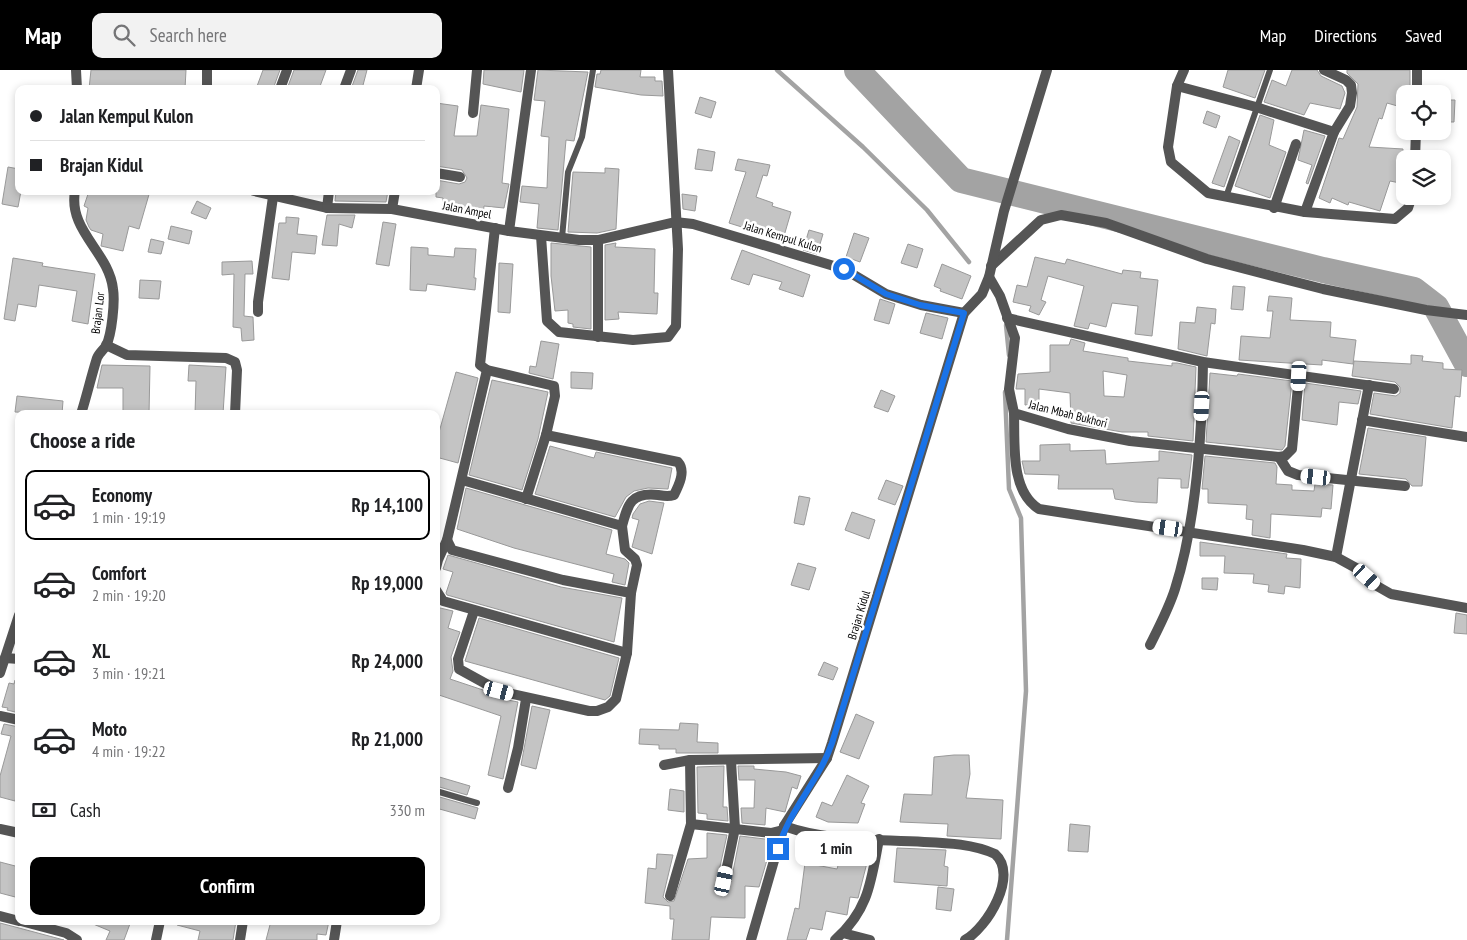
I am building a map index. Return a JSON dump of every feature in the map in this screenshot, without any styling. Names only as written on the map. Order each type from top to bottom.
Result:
[{"type":"street","points":[[76,70],[77,85]]},
{"type":"street","points":[[207,70],[207,85]]},
{"type":"street","points":[[281,85],[287,70]]},
{"type":"street","points":[[345,85],[351,70]]},
{"type":"street","points":[[417,85],[419,70]]},
{"type":"street","points":[[473,113],[477,70]]},
{"type":"street","points":[[509,231],[531,70]]},
{"type":"street","points":[[541,236],[547,321],[549,325],[559,332],[644,341],[668,337],[673,332],[676,326],[678,280],[668,70]]},
{"type":"street","points":[[989,277],[1004,211],[1047,70]]},
{"type":"street","points":[[1184,70],[1177,86],[1168,147],[1170,162],[1208,193],[1274,208],[1395,219],[1409,205]]},
{"type":"street","points":[[1304,212],[1334,132],[1350,106],[1352,92],[1351,85],[1346,80],[1324,70]]},
{"type":"street","points":[[1417,85],[1418,70]]},
{"type":"street","points":[[1177,86],[1256,106],[1334,132]]},
{"type":"street","points":[[1274,208],[1296,144]]},
{"type":"street","points":[[440,174],[460,177]]},
{"type":"street","name":"Brajan Lor","points":[[75,195],[76,217],[87,238],[108,267],[113,289],[106,345],[98,355],[82,410]]},
{"type":"street","name":"Jalan Ampel","points":[[267,195],[327,208],[392,209],[509,231],[562,238],[598,240],[675,222]]},
{"type":"street","points":[[327,208],[329,195]]},
{"type":"street","points":[[392,209],[394,195]]},
{"type":"street","points":[[258,312],[273,197]]},
{"type":"street","points":[[991,266],[1041,220],[1061,215],[1106,223],[1207,259],[1323,290],[1426,310],[1467,315]]},
{"type":"street","name":"Jalan Kempul Kulon","points":[[675,222],[693,224],[756,241],[844,269],[886,294],[920,305],[964,313]]},
{"type":"street","points":[[495,228],[480,351],[480,365],[487,370],[554,386],[555,396],[546,435],[526,499]]},
{"type":"street","points":[[598,240],[598,337]]},
{"type":"street","name":"Brajan Kidul","points":[[751,940],[784,828],[827,758],[964,313],[982,294],[989,277]]},
{"type":"street","name":"Jalan Mbah Bukhori","points":[[989,277],[1000,296],[1015,338],[1009,388],[1014,413],[1068,429],[1130,441],[1279,458]]},
{"type":"street","points":[[1008,318],[1203,362],[1394,389]]},
{"type":"street","points":[[106,345],[127,355],[226,358],[234,362],[237,370],[235,410]]},
{"type":"street","points":[[1150,645],[1175,592],[1186,552],[1198,450],[1203,362]]},
{"type":"street","points":[[440,556],[447,540],[462,480],[468,443],[487,370]]},
{"type":"street","points":[[1299,376],[1292,449],[1285,456],[1279,458],[1288,470],[1298,475],[1405,486]]},
{"type":"street","points":[[1336,558],[1369,386]]},
{"type":"street","points":[[1014,413],[1016,465],[1029,502],[1046,510],[1303,550],[1336,558],[1356,568],[1377,586],[1391,594],[1467,608]]},
{"type":"street","points":[[1362,420],[1467,437]]},
{"type":"street","points":[[474,611],[458,659],[459,669],[499,691],[526,699],[553,702],[588,711],[597,711],[608,707],[616,700],[628,653],[631,593],[637,565],[635,559],[625,550],[622,526],[628,504],[637,496],[652,494],[670,497],[674,495],[682,473],[681,464],[546,435]]},
{"type":"street","points":[[462,480],[622,526]]},
{"type":"street","points":[[447,540],[452,550],[563,580],[631,593]]},
{"type":"street","points":[[440,596],[443,601],[474,611],[628,653]]},
{"type":"street","points":[[0,673],[15,627]]},
{"type":"street","points":[[5,658],[15,659]]},
{"type":"street","points":[[508,788],[518,748],[526,699]]},
{"type":"street","points":[[0,716],[15,719]]},
{"type":"street","points":[[664,765],[690,760],[731,761],[827,758]]},
{"type":"street","points":[[670,896],[691,824],[690,760]]},
{"type":"street","points":[[724,881],[735,828],[731,761]]},
{"type":"street","points":[[691,824],[771,833],[784,828],[820,835],[966,845],[989,851],[1001,859],[1004,875],[991,916],[965,940]]},
{"type":"street","points":[[0,829],[15,832]]},
{"type":"street","points":[[835,940],[855,920],[865,902],[879,839]]},
{"type":"street","points":[[0,916],[15,920]]},
{"type":"street","points":[[35,925],[66,933],[77,940]]},
{"type":"street","points":[[156,940],[159,925]]},
{"type":"street","points":[[240,940],[242,925]]},
{"type":"street","points":[[334,940],[336,925]]},
{"type":"street","points":[[844,933],[870,940]]},
{"type":"lane","points":[[562,238],[568,172],[582,137],[593,70]]},
{"type":"lane","points":[[1226,197],[1270,70]]},
{"type":"lane","points":[[440,792],[477,802]]},
{"type":"building","points":[[91,70],[186,70],[185,85],[89,85]]},
{"type":"building","points":[[263,70],[280,70],[274,85],[257,85]]},
{"type":"building","points":[[294,70],[326,70],[320,85],[288,85]]},
{"type":"building","points":[[358,70],[367,70],[363,85],[352,85]]},
{"type":"building","points":[[484,70],[524,70],[521,92],[483,84]]},
{"type":"building","points":[[538,70],[588,72],[574,141],[566,140],[558,230],[537,228],[539,204],[520,202],[522,186],[547,188],[549,137],[541,136],[545,101],[534,100]]},
{"type":"building","points":[[601,70],[641,70],[640,77],[655,77],[655,81],[662,81],[663,96],[641,95],[595,87],[597,74],[600,74]]},
{"type":"building","points":[[1228,70],[1265,70],[1255,98],[1223,87]]},
{"type":"building","points":[[1292,70],[1317,70],[1321,76],[1342,86],[1345,93],[1340,109],[1310,103],[1304,115],[1264,102],[1272,80],[1286,86]]},
{"type":"building","points":[[1347,70],[1410,70],[1410,85],[1396,85],[1396,106],[1387,103],[1382,119],[1379,118],[1369,147],[1403,149],[1396,150],[1396,182],[1390,181],[1380,211],[1349,202],[1348,205],[1332,198],[1330,203],[1319,198],[1339,138],[1343,139],[1357,107],[1358,84],[1347,73]]},
{"type":"building","points":[[700,97],[716,102],[711,118],[695,113]]},
{"type":"building","points":[[1451,100],[1455,100],[1454,122],[1451,122]]},
{"type":"building","points":[[440,104],[458,106],[454,136],[477,136],[481,105],[509,109],[502,183],[509,184],[504,208],[484,206],[483,215],[442,210],[443,198],[436,197],[436,195],[440,195],[440,181],[459,184],[465,182],[467,178],[462,170],[440,167]]},
{"type":"building","points":[[1207,111],[1220,116],[1216,128],[1203,123]]},
{"type":"building","points":[[1260,115],[1274,120],[1269,145],[1286,152],[1270,198],[1235,186]]},
{"type":"building","points":[[1304,130],[1325,136],[1308,184],[1306,183],[1312,165],[1298,160]]},
{"type":"building","points":[[1229,136],[1240,141],[1224,187],[1212,183]]},
{"type":"building","points":[[698,149],[715,152],[712,171],[695,169]]},
{"type":"building","points":[[738,159],[770,165],[767,176],[763,175],[756,197],[773,203],[772,206],[791,212],[784,236],[747,223],[745,228],[729,223],[746,172],[735,170]]},
{"type":"building","points":[[8,167],[15,168],[15,195],[20,195],[18,207],[2,204]]},
{"type":"building","points":[[605,168],[619,169],[616,229],[597,233],[568,232],[573,172],[605,173]]},
{"type":"building","points":[[682,194],[697,196],[695,211],[683,209]]},
{"type":"building","points":[[88,195],[149,195],[139,229],[129,226],[123,251],[101,246],[103,234],[91,230],[86,220],[88,208],[84,206]]},
{"type":"building","points":[[336,195],[387,195],[386,202],[335,201]]},
{"type":"building","points":[[197,201],[211,208],[206,219],[191,213]]},
{"type":"building","points":[[327,215],[355,215],[352,228],[339,224],[337,246],[322,245]]},
{"type":"building","points":[[286,217],[299,218],[297,234],[317,236],[315,254],[292,252],[289,280],[272,278],[279,223],[286,223]]},
{"type":"building","points":[[383,222],[396,224],[389,266],[376,264]]},
{"type":"building","points":[[171,226],[192,231],[189,244],[168,239]]},
{"type":"building","points":[[809,230],[823,234],[817,254],[803,250]]},
{"type":"building","points":[[854,233],[869,238],[860,262],[846,257]]},
{"type":"building","points":[[151,239],[164,242],[161,254],[148,252]]},
{"type":"building","points":[[551,243],[591,247],[591,329],[573,327],[573,324],[568,323],[568,310],[555,311],[551,276]]},
{"type":"building","points":[[616,243],[615,247],[655,249],[654,293],[658,293],[657,314],[618,312],[619,319],[605,320],[605,245]]},
{"type":"building","points":[[908,244],[923,249],[917,268],[901,263]]},
{"type":"building","points":[[411,247],[428,248],[428,255],[454,257],[455,248],[476,249],[475,290],[427,284],[426,291],[410,290]]},
{"type":"building","points":[[742,250],[810,275],[803,297],[779,289],[782,282],[753,274],[749,285],[731,279]]},
{"type":"building","points":[[1035,257],[1065,264],[1067,259],[1122,274],[1123,270],[1141,272],[1140,278],[1158,280],[1152,336],[1135,334],[1138,306],[1112,303],[1106,327],[1090,323],[1088,329],[1074,326],[1084,286],[1048,276],[1041,300],[1046,302],[1039,315],[1029,311],[1031,306],[1013,302],[1017,285],[1027,287]]},
{"type":"building","points":[[13,258],[43,263],[42,266],[95,274],[88,324],[72,321],[77,291],[39,285],[36,307],[18,304],[15,321],[4,319]]},
{"type":"building","points":[[252,261],[253,274],[245,274],[244,316],[253,317],[254,340],[242,341],[241,328],[233,327],[234,274],[222,275],[222,262]]},
{"type":"building","points":[[499,263],[513,264],[510,313],[498,312]]},
{"type":"building","points":[[942,264],[971,276],[962,299],[940,291],[941,289],[934,286]]},
{"type":"building","points":[[140,280],[161,281],[159,299],[139,298]]},
{"type":"building","points":[[1233,286],[1245,287],[1243,310],[1231,309]]},
{"type":"building","points":[[1269,296],[1292,298],[1290,320],[1331,322],[1330,337],[1356,340],[1353,364],[1322,360],[1322,365],[1239,360],[1241,336],[1270,338],[1273,311],[1267,311]]},
{"type":"building","points":[[880,299],[895,304],[889,324],[874,320]]},
{"type":"building","points":[[1197,307],[1216,309],[1215,324],[1211,323],[1207,356],[1178,349],[1180,322],[1195,323]]},
{"type":"building","points":[[926,313],[948,318],[942,339],[920,333]]},
{"type":"building","points":[[1071,339],[1085,343],[1083,351],[1128,358],[1128,361],[1172,366],[1172,363],[1177,363],[1196,367],[1193,441],[1148,436],[1148,432],[1122,432],[1071,423],[1070,393],[1039,389],[1039,405],[1025,405],[1025,389],[1016,389],[1018,374],[1050,372],[1050,345],[1069,345]],"holes":[[[1103,371],[1127,375],[1124,397],[1104,396]]]},
{"type":"building","points":[[541,341],[559,344],[553,379],[529,373],[530,366],[536,367]]},
{"type":"building","points":[[1411,355],[1423,356],[1422,361],[1443,363],[1443,369],[1462,370],[1460,397],[1455,396],[1452,428],[1370,414],[1374,393],[1396,396],[1400,393],[1400,387],[1395,382],[1352,376],[1354,361],[1411,364]]},
{"type":"building","points":[[102,365],[150,366],[149,410],[123,410],[123,388],[97,388]]},
{"type":"building","points":[[189,365],[226,367],[223,410],[195,410],[196,381],[188,381]]},
{"type":"building","points":[[456,372],[478,378],[458,463],[440,458],[440,429]]},
{"type":"building","points":[[571,372],[593,373],[592,389],[571,388]]},
{"type":"building","points":[[1210,373],[1237,376],[1238,374],[1292,381],[1285,446],[1282,450],[1206,442]]},
{"type":"building","points":[[492,380],[548,392],[538,439],[522,490],[469,475]]},
{"type":"building","points":[[1305,383],[1361,391],[1358,404],[1339,402],[1337,425],[1302,420]]},
{"type":"building","points":[[881,390],[895,396],[888,412],[874,407]]},
{"type":"building","points":[[17,396],[63,401],[62,410],[15,410]]},
{"type":"building","points":[[1368,428],[1426,437],[1422,486],[1412,486],[1406,479],[1359,474]]},
{"type":"building","points":[[1070,444],[1070,451],[1105,450],[1106,464],[1159,461],[1159,451],[1192,455],[1188,488],[1181,488],[1181,479],[1158,478],[1157,503],[1136,502],[1115,499],[1113,489],[1058,489],[1059,475],[1025,474],[1022,461],[1040,461],[1040,445]]},
{"type":"building","points":[[550,446],[594,458],[596,452],[672,468],[668,489],[648,488],[634,491],[626,497],[615,517],[535,494]]},
{"type":"building","points":[[1205,456],[1275,463],[1277,467],[1276,484],[1292,485],[1292,490],[1314,491],[1315,484],[1333,485],[1331,509],[1322,508],[1321,517],[1271,514],[1270,538],[1252,535],[1253,520],[1246,519],[1247,505],[1208,503],[1208,489],[1202,489]]},
{"type":"building","points":[[886,480],[903,486],[895,505],[878,499]]},
{"type":"building","points":[[466,488],[612,530],[606,554],[625,559],[629,563],[625,585],[612,582],[614,574],[514,548],[457,529]]},
{"type":"building","points":[[799,496],[810,498],[804,525],[794,523]]},
{"type":"building","points":[[649,501],[664,503],[652,554],[632,547],[639,520],[632,518],[633,514],[640,504]]},
{"type":"building","points":[[852,512],[875,520],[869,539],[845,530]]},
{"type":"building","points":[[1200,542],[1287,554],[1286,558],[1301,559],[1300,588],[1285,586],[1284,594],[1268,592],[1269,585],[1253,583],[1254,574],[1224,573],[1225,556],[1200,556]]},
{"type":"building","points":[[448,555],[561,587],[622,598],[614,642],[447,595],[453,572],[443,569]]},
{"type":"building","points":[[798,563],[816,568],[809,590],[791,585]]},
{"type":"building","points":[[1202,578],[1218,578],[1217,590],[1202,589]]},
{"type":"building","points":[[440,608],[453,611],[448,628],[460,632],[451,657],[453,671],[450,679],[483,690],[497,698],[518,702],[503,779],[488,775],[501,716],[440,695]]},
{"type":"building","points":[[1456,613],[1467,615],[1467,634],[1454,633]]},
{"type":"building","points":[[479,618],[619,658],[610,696],[605,700],[465,661]]},
{"type":"building","points":[[824,662],[838,668],[833,680],[818,675]]},
{"type":"building","points":[[15,680],[15,712],[2,707],[9,683],[14,684]]},
{"type":"building","points":[[532,706],[550,710],[536,769],[521,765]]},
{"type":"building","points":[[856,714],[874,722],[859,759],[840,752]]},
{"type":"building","points":[[680,723],[698,724],[697,742],[718,743],[718,753],[676,753],[676,749],[659,749],[659,745],[639,744],[640,729],[679,730]]},
{"type":"building","points":[[4,724],[15,726],[15,801],[0,797],[0,776],[11,736],[1,734]]},
{"type":"building","points":[[969,755],[970,774],[966,798],[1003,800],[1001,839],[947,836],[948,824],[900,822],[904,794],[932,795],[934,757]]},
{"type":"building","points":[[724,766],[723,807],[727,807],[728,821],[707,819],[707,814],[698,813],[697,767]]},
{"type":"building","points":[[738,766],[754,766],[754,769],[786,772],[801,776],[797,789],[792,787],[785,812],[766,808],[765,825],[742,823],[741,808],[754,808],[755,780],[739,780]]},
{"type":"building","points":[[847,775],[869,786],[861,803],[865,804],[858,823],[828,822],[816,817],[822,802],[832,806]]},
{"type":"building","points":[[440,777],[470,786],[467,795],[440,787]]},
{"type":"building","points":[[670,789],[684,791],[684,812],[668,810]]},
{"type":"building","points":[[440,797],[478,808],[475,819],[440,809]]},
{"type":"building","points":[[1070,824],[1090,826],[1088,852],[1068,851]]},
{"type":"building","points":[[707,833],[727,835],[717,880],[719,886],[723,888],[731,882],[740,836],[773,840],[759,887],[745,886],[745,918],[711,917],[709,940],[672,940],[674,919],[670,919],[670,906],[645,903],[648,868],[656,869],[657,854],[673,855],[663,897],[668,902],[674,901],[688,859],[707,858]]},
{"type":"building","points":[[844,845],[871,847],[858,898],[850,897],[847,915],[826,911],[822,930],[810,928],[806,940],[787,940],[795,908],[799,909],[805,863],[837,869]]},
{"type":"building","points":[[897,848],[946,850],[944,866],[948,867],[947,886],[894,882]]},
{"type":"building","points":[[0,862],[15,866],[15,897],[0,893]]},
{"type":"building","points":[[938,887],[954,889],[951,911],[936,909]]},
{"type":"building","points":[[0,923],[19,928],[64,940],[0,940]]},
{"type":"building","points":[[96,925],[130,925],[124,940],[106,940],[110,931]]},
{"type":"building","points":[[177,925],[235,925],[233,940],[198,940],[200,931]]},
{"type":"building","points":[[270,925],[328,925],[326,935],[317,934],[317,940],[266,940]]},
{"type":"waterway","points":[[777,70],[863,147],[927,210],[969,262]]},
{"type":"waterway","points":[[857,70],[961,180],[1323,270],[1414,290],[1436,307],[1467,364]]},
{"type":"waterway","points":[[1006,325],[1009,355]]},
{"type":"waterway","points":[[1005,392],[1009,489],[1021,518],[1026,691],[1007,940]]},
{"type":"route","points":[[778,849],[784,826],[827,758],[964,313],[920,305],[886,294],[844,269]]}]
